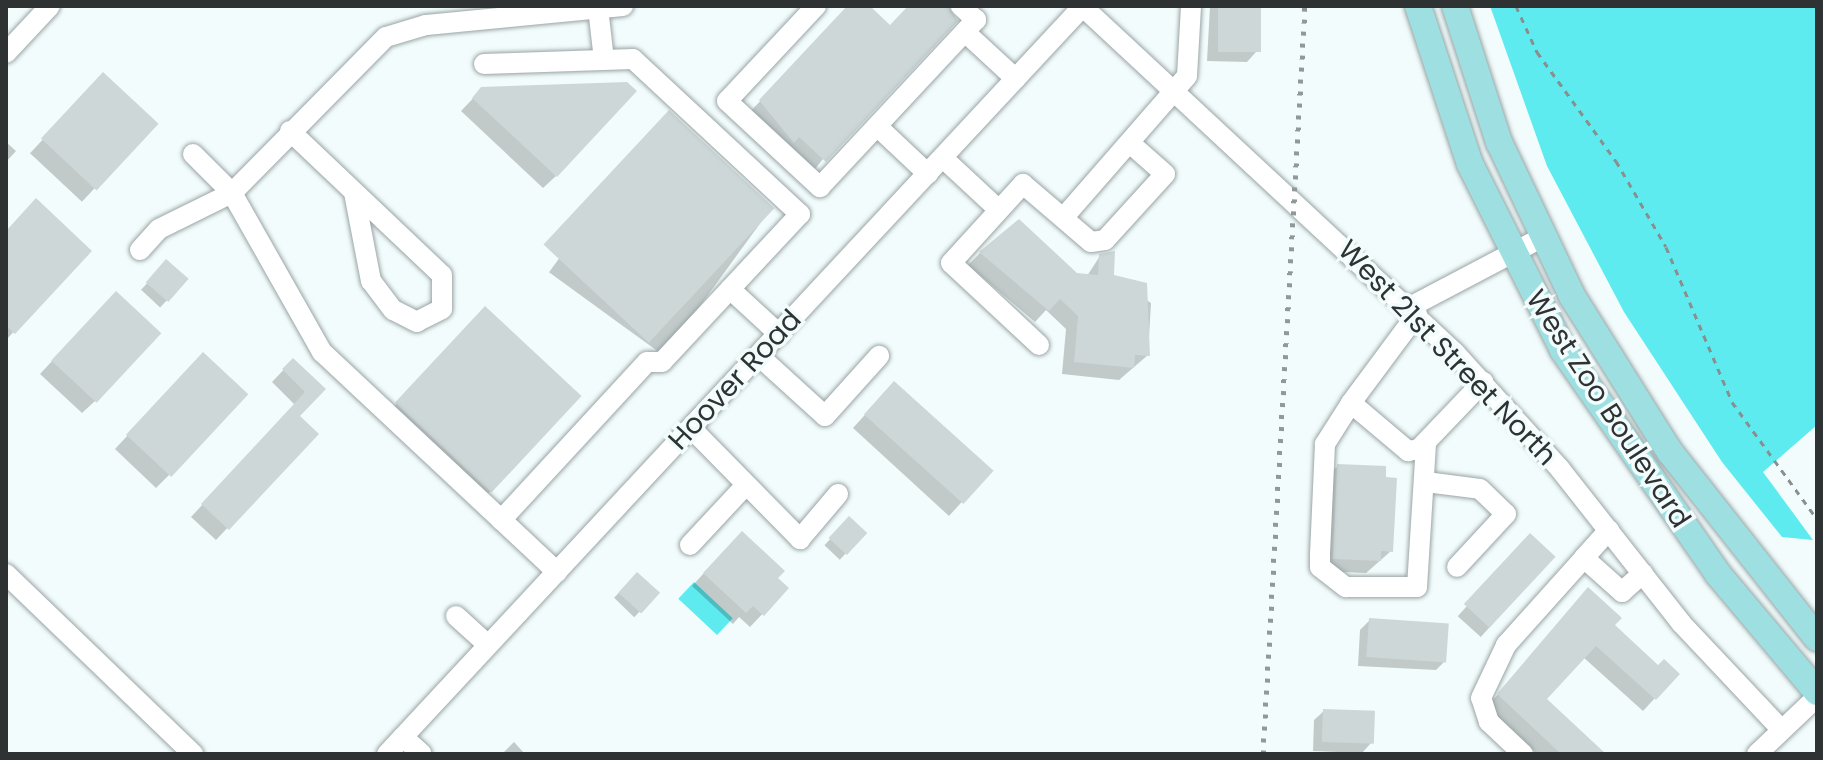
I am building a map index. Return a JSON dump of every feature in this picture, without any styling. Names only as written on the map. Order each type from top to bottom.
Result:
[{"type":"main road","name":"West Zoo Boulevard","points":[[1418,6],[1470,164],[1510,254],[1636,463],[1817,695]]},
{"type":"main road","name":"West Zoo Boulevard","points":[[1455,6],[1472,69],[1541,238],[1670,452],[1817,638]]},
{"type":"street","points":[[6,53],[50,6]]},
{"type":"street","points":[[140,250],[159,229],[232,193],[386,37],[426,25],[623,6]]},
{"type":"street","points":[[816,6],[727,101],[820,187],[976,20],[961,6]]},
{"type":"street","name":"West 21st Street North","points":[[1082,6],[1414,311],[1483,382],[1643,573],[1781,729]]},
{"type":"street","name":"Hoover Road","points":[[387,754],[1082,6]]},
{"type":"street","points":[[1064,217],[1131,144],[1187,76],[1191,6]]},
{"type":"street","points":[[598,8],[604,60]]},
{"type":"street","points":[[965,32],[1016,79]]},
{"type":"street","points":[[484,64],[633,59],[800,214],[662,362],[647,362],[501,520]]},
{"type":"street","points":[[877,126],[928,174]]},
{"type":"street","points":[[290,131],[442,275],[442,309],[417,322],[393,310],[371,281],[354,193]]},
{"type":"street","points":[[1039,345],[951,263],[1028,183],[1091,242],[1105,240],[1165,174],[1131,144]]},
{"type":"street","points":[[193,154],[232,193],[322,352],[557,572]]},
{"type":"street","points":[[943,158],[999,210]]},
{"type":"street","points":[[1426,443],[1426,482],[1417,587],[1346,587],[1320,567],[1325,444],[1414,311],[1541,238]]},
{"type":"street","points":[[730,289],[779,334]]},
{"type":"street","points":[[759,356],[825,416],[879,356]]},
{"type":"street","points":[[1351,403],[1408,451],[1426,443],[1483,382]]},
{"type":"street","points":[[691,428],[800,539],[838,494]]},
{"type":"street","points":[[1426,482],[1480,489],[1506,514],[1457,567]]},
{"type":"street","points":[[690,545],[746,485]]},
{"type":"street","points":[[1523,754],[1489,722],[1481,698],[1506,645],[1609,530]]},
{"type":"street","points":[[1584,558],[1622,592],[1643,573]]},
{"type":"street","points":[[6,574],[193,754]]},
{"type":"street","points":[[456,616],[488,645]]},
{"type":"street","points":[[1757,754],[1817,695]]},
{"type":"street","points":[[403,737],[422,754]]},
{"type":"path","points":[[1516,6],[1537,52],[1616,161],[1666,247],[1732,402],[1817,519]]},
{"type":"shaded area","points":[[1490,6],[1817,6],[1817,425],[1763,472],[1813,540],[1782,537],[1722,462],[1624,312],[1547,166]]},
{"type":"shaded area","points":[[694,582],[733,618],[717,635],[678,599]]},
{"type":"building","points":[[847,6],[870,6],[890,25],[908,6],[948,6],[958,21],[826,162],[799,137],[794,143],[759,100]]},
{"type":"building","points":[[1218,6],[1261,6],[1261,52],[1218,52]]},
{"type":"building","points":[[103,72],[159,124],[97,190],[41,139]]},
{"type":"building","points":[[627,82],[637,91],[557,177],[472,98],[481,87]]},
{"type":"building","points":[[669,110],[774,208],[649,343],[544,245]]},
{"type":"building","points":[[36,198],[92,251],[15,334],[6,326],[6,231]]},
{"type":"building","points":[[1019,219],[1077,273],[1098,275],[1099,254],[1115,251],[1114,275],[1147,283],[1150,356],[1135,355],[1134,368],[1074,362],[1078,316],[1060,299],[1049,311],[979,252]]},
{"type":"building","points":[[166,259],[189,279],[168,302],[146,282]]},
{"type":"building","points":[[116,291],[161,333],[97,403],[51,360]]},
{"type":"building","points":[[485,306],[582,396],[492,493],[395,403]]},
{"type":"building","points":[[203,352],[248,394],[171,477],[126,435]]},
{"type":"building","points":[[293,358],[326,389],[300,416],[319,434],[229,530],[201,504],[305,392],[282,369]]},
{"type":"building","points":[[894,381],[994,471],[963,504],[864,414]]},
{"type":"building","points":[[1337,464],[1386,466],[1386,477],[1397,478],[1393,552],[1381,551],[1381,561],[1333,559]]},
{"type":"building","points":[[849,516],[867,533],[847,555],[829,538]]},
{"type":"building","points":[[742,531],[785,571],[778,578],[789,588],[764,616],[753,606],[746,613],[703,573]]},
{"type":"building","points":[[1530,533],[1556,557],[1489,628],[1464,604]]},
{"type":"building","points":[[637,572],[660,593],[641,614],[618,593]]},
{"type":"building","points":[[1588,587],[1622,618],[1615,625],[1658,665],[1664,659],[1680,674],[1656,700],[1596,646],[1547,699],[1606,754],[1561,754],[1497,694]]},
{"type":"building","points":[[1369,618],[1449,624],[1446,662],[1366,657]]},
{"type":"building","points":[[1323,709],[1375,711],[1374,744],[1322,742]]},
{"type":"railway","points":[[1263,754],[1305,6]]}]
